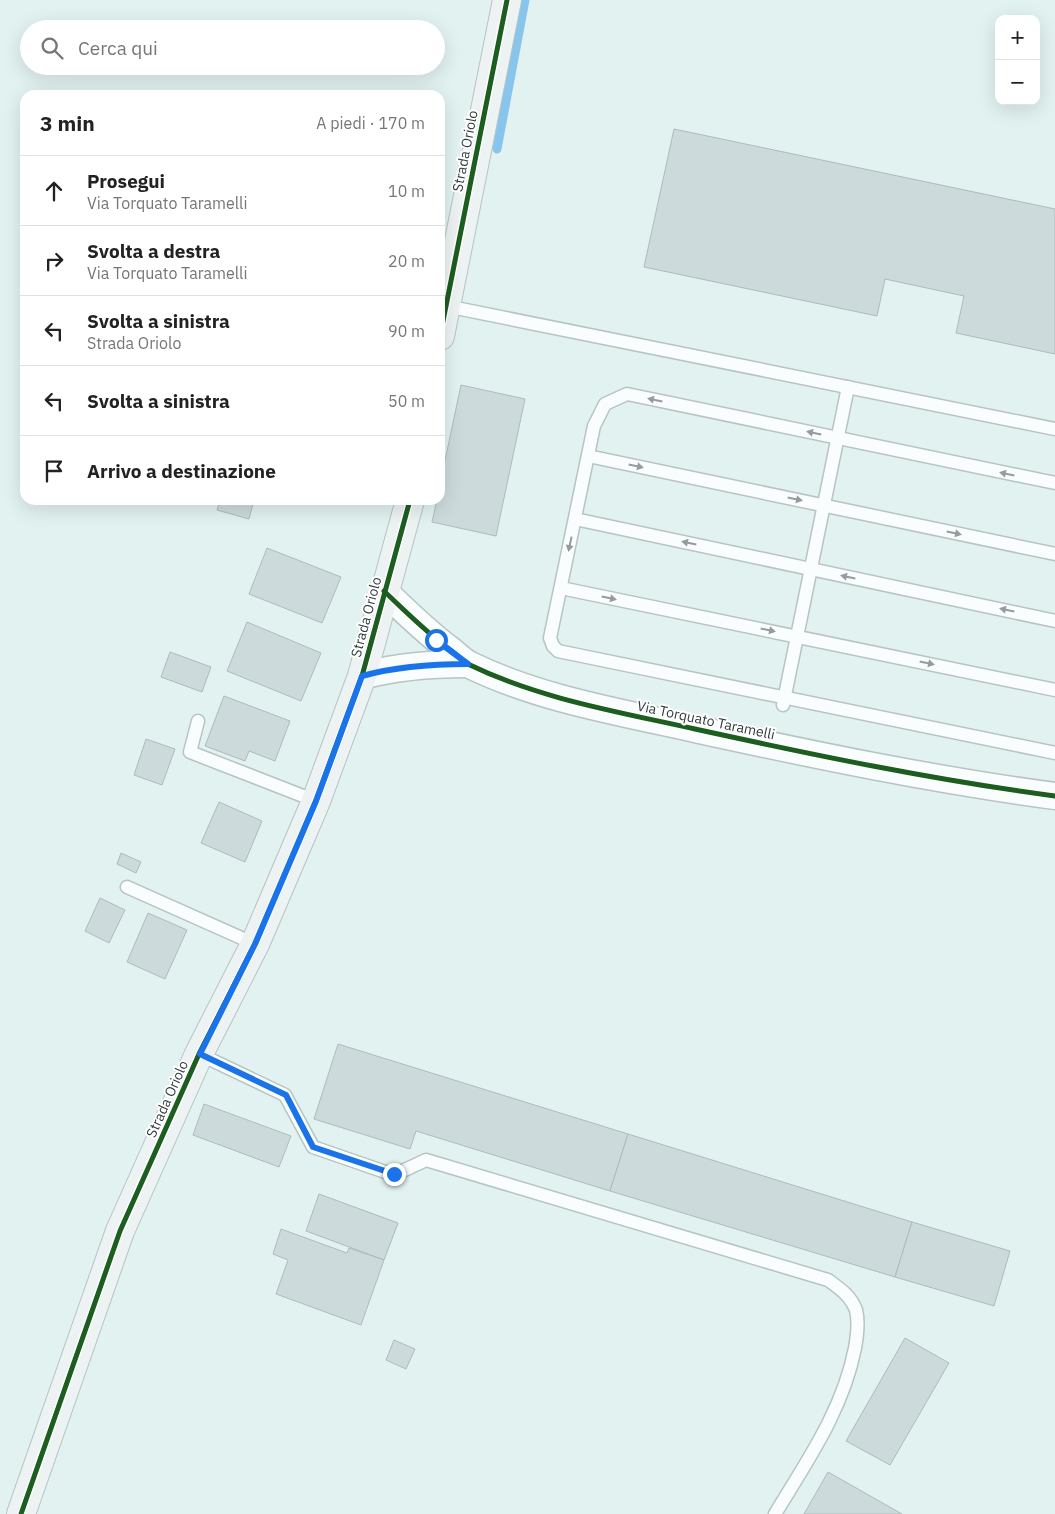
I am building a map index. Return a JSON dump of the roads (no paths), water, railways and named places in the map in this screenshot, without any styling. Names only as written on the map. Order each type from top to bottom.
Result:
[{"type":"street","name":"Strada Oriolo","points":[[445,311],[507,0]]},
{"type":"street","name":"Strada Oriolo","points":[[20,1514],[120,1231],[200,1054],[255,944],[316,801],[362,676],[409,505]]},
{"type":"street","name":"Via Torquato Taramelli","points":[[384,591],[436,640],[468,664],[542,693],[602,709],[790,750],[930,776],[1055,796]]},
{"type":"street","name":"Via Torquato Taramelli","points":[[362,676],[401,667],[426,664],[468,664]]},
{"type":"lane","points":[[446,306],[1055,429]]},
{"type":"lane","points":[[784,701],[848,387]]},
{"type":"lane","points":[[1055,484],[627,394],[605,404],[594,426],[550,638],[553,646],[558,651],[784,701],[1055,753]]},
{"type":"lane","points":[[588,456],[1055,554]]},
{"type":"lane","points":[[575,519],[1055,620]]},
{"type":"lane","points":[[561,588],[1055,690]]},
{"type":"lane","points":[[198,721],[190,752],[316,801]]},
{"type":"lane","points":[[127,887],[255,944]]},
{"type":"lane","points":[[200,1054],[286,1095],[313,1147],[394,1174],[426,1160],[828,1280],[845,1292],[856,1310],[857,1334],[852,1366],[830,1422],[775,1514]]},
{"type":"waterway","points":[[497,149],[525,0]]}]
